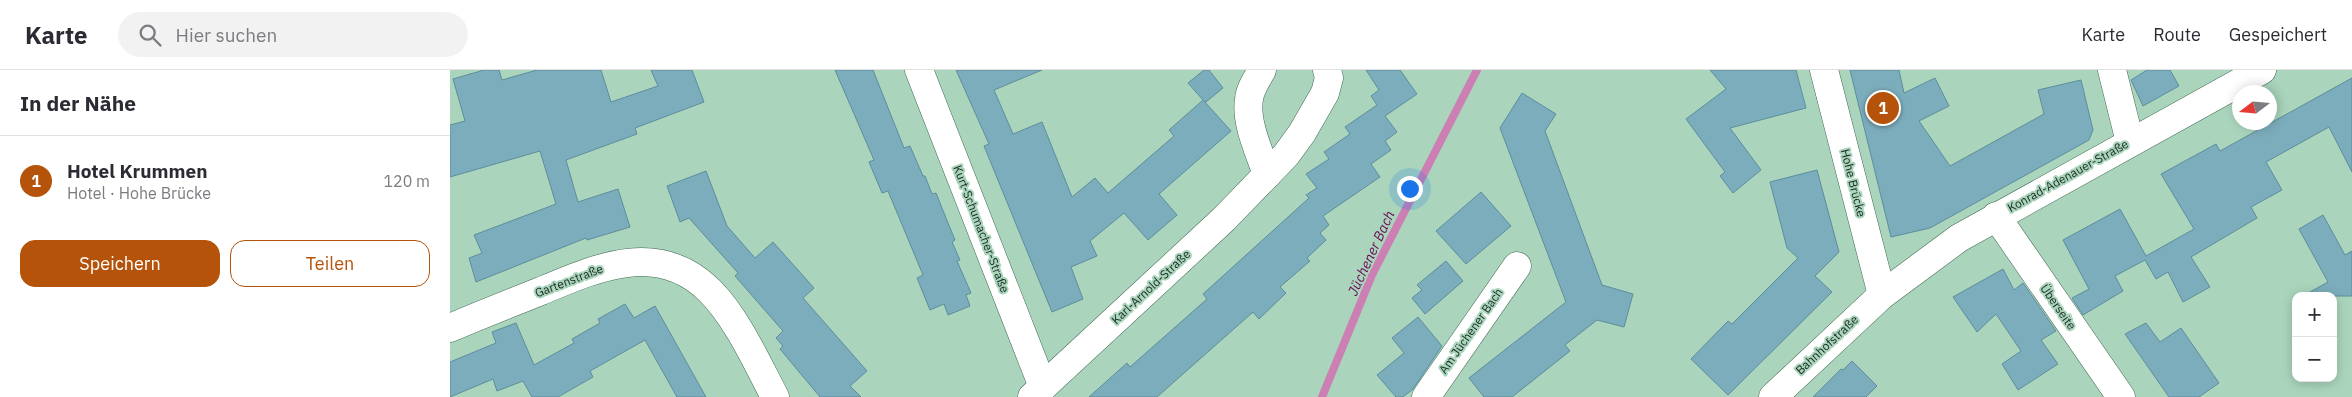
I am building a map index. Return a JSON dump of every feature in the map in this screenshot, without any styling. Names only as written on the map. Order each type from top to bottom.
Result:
[{"type":"street","name":"Kurt-Schumacher-Straße","points":[[919,70],[1038,392]]},
{"type":"street","points":[[1262,70],[1252,89],[1248,105],[1250,122],[1267,176]]},
{"type":"street","name":"Karl-Arnold-Straße","points":[[1038,392],[1224,219],[1267,176],[1294,145],[1325,93],[1329,78],[1327,70]]},
{"type":"street","name":"Hohe Brücke","points":[[1824,70],[1882,295]]},
{"type":"street","points":[[2112,70],[2130,142]]},
{"type":"street","name":"Konrad-Adenauer-Straße","points":[[1882,295],[1959,238],[1996,216],[2262,70]]},
{"type":"street","name":"Überseite","points":[[1996,216],[2121,397]]},
{"type":"street","name":"Gartenstraße","points":[[450,328],[590,271],[626,262],[662,264],[680,269],[693,276],[720,302],[775,397]]},
{"type":"street","name":"Am Jüchener Bach","points":[[1426,397],[1517,266]]},
{"type":"street","name":"Bahnhofstraße","points":[[1773,397],[1882,295]]},
{"type":"building","points":[[484,70],[499,70],[502,80],[537,70],[601,70],[611,102],[658,86],[651,70],[692,70],[704,102],[635,128],[637,134],[566,160],[578,202],[618,189],[630,227],[587,240],[586,238],[476,282],[469,258],[482,253],[474,235],[556,204],[540,151],[450,177],[450,125],[465,121],[453,79]]},
{"type":"building","points":[[835,70],[873,70],[904,148],[910,146],[932,194],[936,193],[955,240],[952,242],[960,260],[957,261],[971,293],[966,295],[970,306],[948,315],[944,304],[930,310],[917,278],[923,275],[888,191],[882,193],[869,162],[874,160]]},
{"type":"building","points":[[956,70],[1042,70],[994,90],[1013,134],[1042,122],[1072,197],[1095,178],[1108,193],[1174,136],[1169,130],[1203,100],[1188,83],[1204,70],[1209,70],[1223,88],[1206,102],[1204,101],[1231,131],[1159,194],[1177,215],[1148,240],[1124,213],[1090,241],[1097,256],[1071,267],[1083,299],[1052,312],[984,146],[989,144]]},
{"type":"building","points":[[1366,70],[1400,70],[1417,94],[1385,116],[1397,132],[1385,141],[1391,150],[1371,164],[1380,177],[1323,216],[1329,225],[1320,233],[1326,240],[1307,258],[1310,261],[1280,287],[1286,293],[1259,319],[1253,312],[1157,397],[1089,397],[1127,363],[1130,367],[1207,299],[1203,294],[1309,198],[1306,195],[1317,188],[1306,174],[1329,159],[1324,152],[1350,134],[1345,127],[1377,105],[1371,96],[1379,90]]},
{"type":"building","points":[[1710,70],[1796,70],[1806,108],[1730,128],[1761,170],[1733,193],[1720,176],[1725,172],[1686,119],[1726,89]]},
{"type":"building","points":[[1850,70],[1899,70],[1904,93],[1935,78],[1949,106],[1919,121],[1950,166],[2044,114],[2038,90],[2081,80],[2093,130],[2089,140],[1930,228],[1891,237]]},
{"type":"building","points":[[2147,70],[2170,70],[2179,86],[2143,106],[2131,80]]},
{"type":"building","points":[[2352,78],[2352,172],[2329,127],[2266,162],[2282,190],[2251,207],[2257,218],[2191,257],[2210,287],[2183,302],[2168,272],[2156,279],[2145,260],[2115,276],[2123,291],[2083,315],[2072,298],[2089,289],[2063,240],[2120,209],[2146,256],[2194,229],[2161,174],[2216,144],[2220,151],[2258,130],[2277,130],[2277,119]]},
{"type":"building","points":[[1522,93],[1556,114],[1545,131],[1602,285],[1633,294],[1624,327],[1597,320],[1565,345],[1570,351],[1512,397],[1484,397],[1469,378],[1566,302],[1500,128]]},
{"type":"building","points":[[1817,170],[1839,252],[1815,276],[1832,292],[1728,395],[1691,359],[1728,321],[1732,324],[1798,258],[1787,248],[1770,182]]},
{"type":"building","points":[[706,171],[727,226],[755,258],[773,242],[814,288],[803,298],[867,371],[850,386],[861,397],[820,397],[780,349],[783,346],[776,338],[783,331],[735,276],[738,273],[689,218],[680,222],[667,186]]},
{"type":"building","points":[[1481,192],[1511,226],[1466,264],[1436,231]]},
{"type":"building","points":[[2323,215],[2345,255],[2352,251],[2352,296],[2337,296],[2337,292],[2310,292],[2328,282],[2299,229]]},
{"type":"building","points":[[1446,261],[1463,281],[1425,314],[1412,298],[1422,290],[1417,285]]},
{"type":"building","points":[[2003,269],[2014,290],[2023,283],[2056,331],[2041,340],[2058,364],[2018,390],[2002,364],[2021,351],[1996,314],[1977,332],[1953,297]]},
{"type":"building","points":[[625,304],[634,318],[655,306],[706,397],[677,397],[645,340],[590,371],[593,377],[558,397],[532,397],[523,381],[497,391],[493,379],[450,397],[450,362],[496,343],[492,332],[516,323],[534,365],[574,343],[572,339],[600,323],[598,319]]},
{"type":"building","points":[[1418,317],[1442,346],[1413,389],[1403,397],[1396,397],[1377,375],[1404,353],[1392,338]]},
{"type":"building","points":[[2146,323],[2160,342],[2181,328],[2219,383],[2199,397],[2169,397],[2125,334]]},
{"type":"building","points":[[1852,361],[1877,386],[1866,397],[1813,397],[1841,369],[1843,370]]},
{"type":"waterway","name":"Jüchener Bach","points":[[1322,397],[1372,275],[1477,70]]},
{"type":"place","name":"Hotel Krummen","points":[[1883,108]]}]
